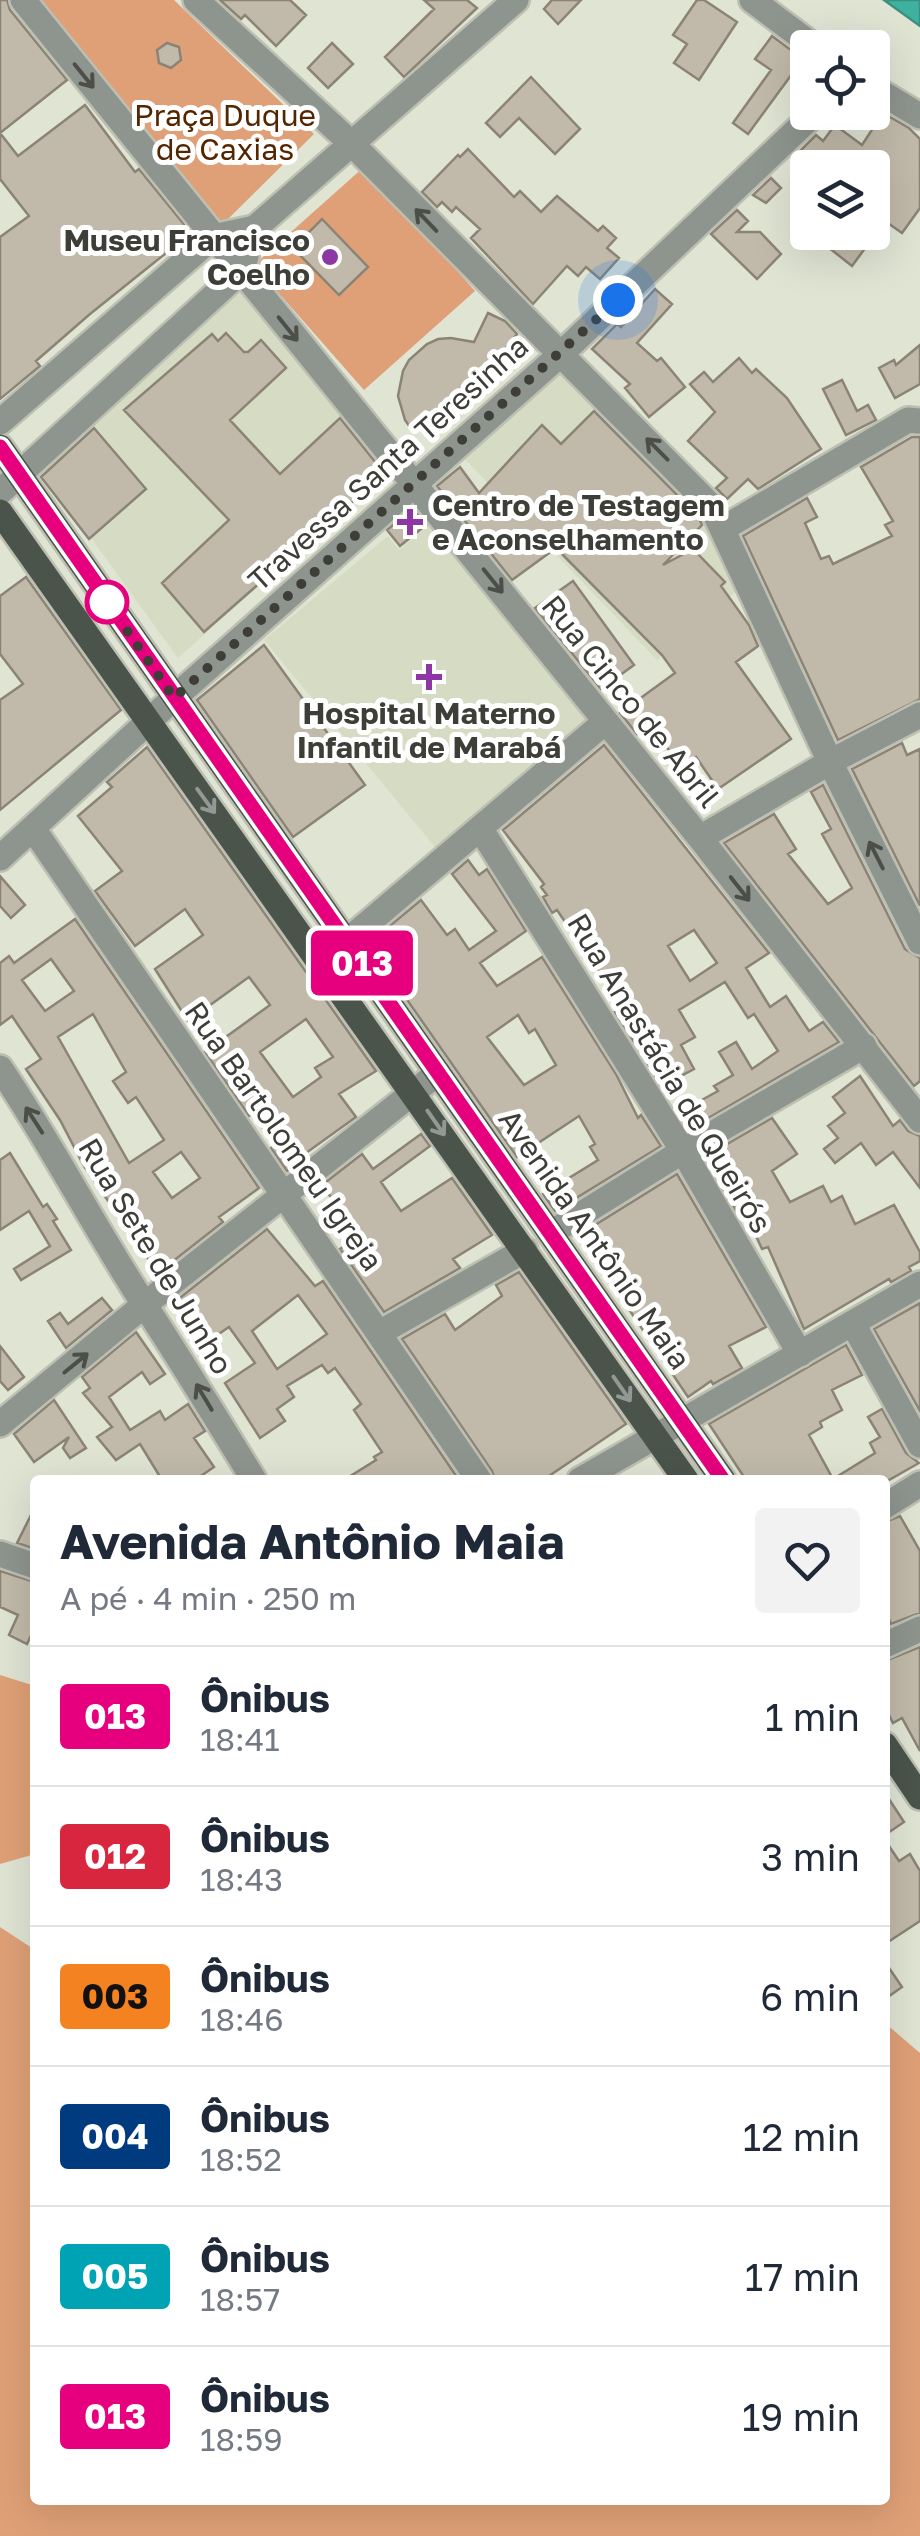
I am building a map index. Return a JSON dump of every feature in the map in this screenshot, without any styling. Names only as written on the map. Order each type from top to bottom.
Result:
[{"type":"main road","name":"Avenida Antônio Maia","points":[[0,447],[10,483],[174,698],[720,1475]]},
{"type":"main road","points":[[0,512],[682,1475]]},
{"type":"main road","points":[[890,1753],[920,1797]]},
{"type":"street","name":"Rua Cinco de Abril","points":[[23,0],[700,838],[920,1120]]},
{"type":"street","points":[[196,0],[352,144],[694,487],[724,528],[830,762],[920,942]]},
{"type":"street","points":[[0,422],[214,238],[255,228],[516,0]]},
{"type":"street","points":[[752,0],[792,30]]},
{"type":"street","points":[[890,98],[920,116]]},
{"type":"street","name":"Travessa Santa Teresinha","points":[[0,858],[414,482],[561,354],[797,130]]},
{"type":"street","points":[[10,483],[241,271],[255,228]]},
{"type":"street","points":[[724,528],[914,421]]},
{"type":"street","points":[[700,838],[920,714]]},
{"type":"street","points":[[347,941],[605,722]]},
{"type":"street","name":"Rua Anastácia de Queirós","points":[[480,828],[683,1151],[800,1354]]},
{"type":"street","name":"Rua Bartolomeu Igreja","points":[[34,830],[476,1475]]},
{"type":"street","points":[[551,1233],[864,1046]]},
{"type":"street","name":"Rua Sete de Junho","points":[[0,1068],[251,1475]]},
{"type":"street","points":[[0,1424],[438,1073]]},
{"type":"street","points":[[380,1332],[525,1250]]},
{"type":"street","points":[[588,1475],[920,1284]]},
{"type":"street","points":[[854,1324],[920,1445]]},
{"type":"street","points":[[890,1503],[920,1484]]},
{"type":"street","points":[[0,1554],[30,1564]]},
{"type":"street","points":[[890,1643],[920,1629]]},
{"type":"shaded area","points":[[242,286],[393,466],[178,658],[91,538],[148,490],[92,423]]},
{"type":"shaded area","points":[[560,367],[716,523],[744,584],[657,660],[463,457]]},
{"type":"shaded area","name":"Hospital Materno Infantil de Marabá","points":[[434,521],[594,714],[435,847],[264,640],[388,536],[399,550]]},
{"type":"green space","name":"Praça Duque de Caxias","points":[[41,0],[174,0],[314,134],[223,224]]},
{"type":"green space","points":[[365,166],[475,291],[364,390],[254,265]]},
{"type":"green space","points":[[0,1675],[30,1684],[30,1855],[0,1864]]},
{"type":"green space","points":[[0,1927],[30,1947],[30,2505],[890,2505],[890,2027],[920,2053],[920,2536],[0,2536]]},
{"type":"water","points":[[884,0],[920,0],[920,26]]},
{"type":"building","points":[[0,0],[7,0],[10,10],[67,80],[0,133]]},
{"type":"building","points":[[220,0],[290,0],[306,15],[276,46],[245,15],[241,19]]},
{"type":"building","points":[[424,0],[467,0],[477,8],[404,77],[385,57],[434,9]]},
{"type":"building","points":[[552,0],[581,0],[558,24],[544,9]]},
{"type":"building","points":[[697,0],[704,0],[737,22],[699,80],[674,63],[687,44],[673,35]]},
{"type":"building","points":[[772,36],[790,49],[790,77],[748,134],[733,123],[771,70],[755,59]]},
{"type":"building","points":[[167,43],[179,47],[181,60],[171,68],[159,63],[157,50]]},
{"type":"building","points":[[332,43],[353,64],[328,88],[308,68]]},
{"type":"building","points":[[531,77],[580,129],[555,154],[519,118],[500,137],[486,123]]},
{"type":"building","points":[[85,105],[135,172],[139,169],[191,233],[90,314],[36,361],[40,366],[0,399],[0,237],[29,216],[0,179],[0,133],[18,156]]},
{"type":"building","points":[[890,117],[920,139],[920,208],[902,233],[890,225],[890,150],[801,150],[816,135],[823,141],[831,130],[842,130],[862,145],[872,130],[890,130]]},
{"type":"building","points":[[468,149],[514,197],[520,191],[541,212],[557,196],[598,231],[603,226],[616,238],[607,248],[619,258],[600,279],[586,267],[578,276],[567,266],[533,304],[471,238],[480,229],[456,207],[452,212],[442,202],[437,207],[422,192]]},
{"type":"building","points":[[771,178],[781,188],[766,203],[753,195]]},
{"type":"building","points":[[737,210],[748,221],[737,232],[760,232],[781,254],[757,279],[711,234]]},
{"type":"building","name":"Museu Francisco Coelho","points":[[322,219],[368,267],[339,295],[293,248]]},
{"type":"building","points":[[832,250],[864,250],[852,266]]},
{"type":"building","points":[[655,289],[672,304],[637,343],[657,361],[661,358],[685,387],[649,417],[625,388],[630,384],[592,349],[617,324],[621,327]]},
{"type":"building","points":[[488,313],[505,321],[517,334],[500,355],[412,430],[398,396],[409,360],[438,339],[474,342]]},
{"type":"building","points":[[226,333],[244,352],[261,340],[286,368],[230,420],[280,474],[340,418],[384,473],[292,547],[296,551],[204,632],[162,583],[229,520],[124,410],[212,334],[218,341]]},
{"type":"building","points":[[920,345],[920,384],[895,398],[879,368],[894,360],[896,365]]},
{"type":"building","points":[[739,358],[752,373],[756,369],[787,398],[821,449],[758,489],[748,479],[727,499],[716,488],[727,478],[688,441],[715,412],[690,384],[704,372],[713,382]]},
{"type":"building","points":[[842,380],[857,411],[868,405],[876,420],[846,435],[823,389]]},
{"type":"building","points":[[594,411],[698,516],[702,525],[663,565],[693,549],[725,582],[721,586],[749,625],[758,646],[736,662],[791,739],[718,789],[696,757],[681,768],[651,724],[637,734],[620,713],[675,673],[662,655],[556,548],[512,580],[437,486],[460,467],[479,493],[542,425],[561,444]]},
{"type":"building","points":[[94,428],[146,489],[89,539],[41,477]]},
{"type":"building","points":[[912,437],[920,437],[920,699],[838,740],[743,536],[807,498],[817,517],[805,523],[821,559],[829,556],[833,564],[892,536],[885,525],[893,521],[861,467]]},
{"type":"building","name":"Centro de Testagem e Aconselhamento","points":[[412,508],[426,525],[400,546],[387,530]]},
{"type":"building","points":[[26,577],[121,710],[0,810],[0,700],[23,684],[0,654],[0,596]]},
{"type":"building","points":[[573,581],[634,665],[601,689],[535,608]]},
{"type":"building","points":[[264,645],[365,785],[293,837],[197,700]]},
{"type":"building","points":[[902,743],[907,755],[920,749],[920,906],[852,769]]},
{"type":"building","points":[[604,745],[769,953],[746,968],[770,1007],[786,996],[809,1031],[823,1022],[839,1042],[691,1128],[682,1111],[718,1091],[714,1086],[733,1075],[719,1052],[736,1042],[752,1069],[778,1051],[754,1014],[748,1018],[725,982],[679,1010],[695,1037],[681,1045],[694,1069],[662,1086],[615,1012],[622,1009],[613,992],[557,910],[552,913],[543,897],[547,895],[541,887],[544,884],[503,830]],"holes":[[[694,930],[717,963],[690,981],[668,946]]]},
{"type":"building","points":[[147,747],[376,1071],[339,1094],[356,1117],[287,1171],[253,1113],[249,1116],[205,1052],[270,1005],[249,977],[188,1021],[155,969],[203,935],[185,909],[135,946],[95,891],[122,871],[78,816],[112,787],[107,782]],"holes":[[[306,1019],[333,1057],[315,1068],[321,1077],[293,1097],[260,1052]]]},
{"type":"building","points":[[823,785],[905,949],[920,958],[920,1081],[914,1086],[724,843],[774,814],[796,849],[788,854],[828,904],[852,888],[822,834],[831,829],[811,792]]},
{"type":"building","points":[[468,860],[479,875],[487,869],[526,931],[480,963],[497,986],[542,957],[616,1074],[638,1118],[641,1115],[661,1146],[555,1211],[543,1194],[598,1160],[590,1147],[595,1144],[579,1116],[517,1157],[368,944],[421,900],[447,935],[455,929],[469,950],[496,931],[452,874]],"holes":[[[518,1015],[529,1033],[535,1029],[556,1065],[524,1085],[487,1037]]]},
{"type":"building","points":[[0,876],[25,905],[11,918],[0,906]]},
{"type":"building","points":[[75,919],[259,1188],[219,1217],[223,1222],[158,1273],[84,1166],[60,1120],[26,1069],[41,1059],[12,1016],[0,1025],[0,963],[9,956],[14,963]],"holes":[[[51,959],[74,991],[45,1011],[22,980]],[[93,1014],[126,1072],[113,1081],[128,1103],[136,1097],[164,1140],[129,1163],[58,1037]],[[181,1152],[200,1178],[172,1198],[153,1172]]]},
{"type":"building","points":[[860,1076],[893,1126],[900,1120],[908,1131],[920,1136],[920,1188],[893,1152],[876,1165],[861,1143],[835,1163],[824,1149],[838,1138],[828,1126],[845,1113],[833,1097]]},
{"type":"building","points":[[772,1118],[797,1154],[772,1171],[790,1202],[823,1186],[831,1202],[842,1196],[855,1224],[894,1205],[920,1252],[920,1261],[909,1267],[911,1271],[891,1282],[889,1279],[804,1329],[768,1247],[762,1249],[745,1212],[739,1216],[720,1183],[737,1172],[722,1147]]},
{"type":"building","points":[[421,1134],[430,1146],[381,1182],[401,1211],[452,1178],[492,1235],[453,1259],[460,1268],[384,1312],[340,1249],[360,1237],[322,1185],[362,1154],[373,1169]]},
{"type":"building","points":[[10,1153],[43,1207],[47,1204],[57,1219],[53,1221],[71,1250],[21,1280],[14,1269],[50,1246],[29,1211],[0,1230],[0,1160]]},
{"type":"building","points":[[677,1174],[766,1327],[729,1346],[742,1368],[713,1384],[711,1381],[688,1397],[579,1235]]},
{"type":"building","points":[[267,1229],[315,1286],[323,1281],[456,1475],[352,1475],[382,1452],[354,1410],[361,1404],[335,1368],[328,1373],[322,1365],[287,1386],[294,1397],[277,1409],[285,1421],[260,1438],[225,1383],[255,1363],[229,1327],[201,1346],[172,1304]],"holes":[[[298,1295],[327,1334],[277,1369],[252,1331]]]},
{"type":"building","points":[[519,1272],[626,1424],[550,1475],[493,1475],[402,1339],[445,1314],[455,1330],[502,1296],[496,1285]]},
{"type":"building","points":[[102,1298],[112,1310],[66,1348],[48,1321],[60,1313],[68,1324]]},
{"type":"building","points":[[920,1303],[920,1411],[874,1329]]},
{"type":"building","points":[[136,1332],[165,1374],[150,1384],[142,1372],[109,1397],[130,1430],[160,1411],[165,1420],[188,1404],[205,1431],[194,1438],[214,1467],[202,1475],[159,1475],[140,1444],[116,1460],[97,1437],[112,1427],[83,1393],[90,1388],[82,1377]]},
{"type":"building","points":[[846,1345],[862,1375],[832,1390],[842,1410],[820,1422],[822,1427],[809,1435],[831,1475],[743,1475],[709,1424]]},
{"type":"building","points":[[0,1346],[24,1377],[8,1390],[0,1381]]},
{"type":"building","points":[[54,1400],[86,1448],[70,1458],[63,1448],[69,1437],[34,1462],[14,1434]]},
{"type":"building","points":[[882,1409],[906,1453],[919,1463],[890,1479],[890,1475],[839,1475],[875,1453],[870,1443],[880,1437],[868,1417]]},
{"type":"building","points":[[900,1516],[920,1551],[920,1613],[891,1624],[890,1622],[890,1520]]},
{"type":"building","points":[[30,1517],[30,1547],[17,1543]]},
{"type":"building","points":[[0,1571],[30,1580],[27,1644],[9,1635],[18,1615],[0,1607]]},
{"type":"building","points":[[920,1647],[920,1751],[902,1718],[893,1723],[890,1717],[890,1659]]},
{"type":"building","points":[[890,1801],[904,1822],[890,1832]]},
{"type":"building","points":[[890,1848],[899,1861],[910,1854],[920,1871],[920,1921],[890,1941]]},
{"type":"building","points":[[890,1969],[902,1987],[890,1995]]},
{"type":"bus line","name":"013","points":[[0,447],[720,1475]]},
{"type":"place","name":"Museu Francisco Coelho","points":[[330,257]]},
{"type":"place","name":"Centro de Testagem e Aconselhamento","points":[[410,522]]},
{"type":"place","name":"Hospital Materno Infantil de Marabá","points":[[429,677]]},
{"type":"route","points":[[107,602],[174,698],[618,300]]}]
